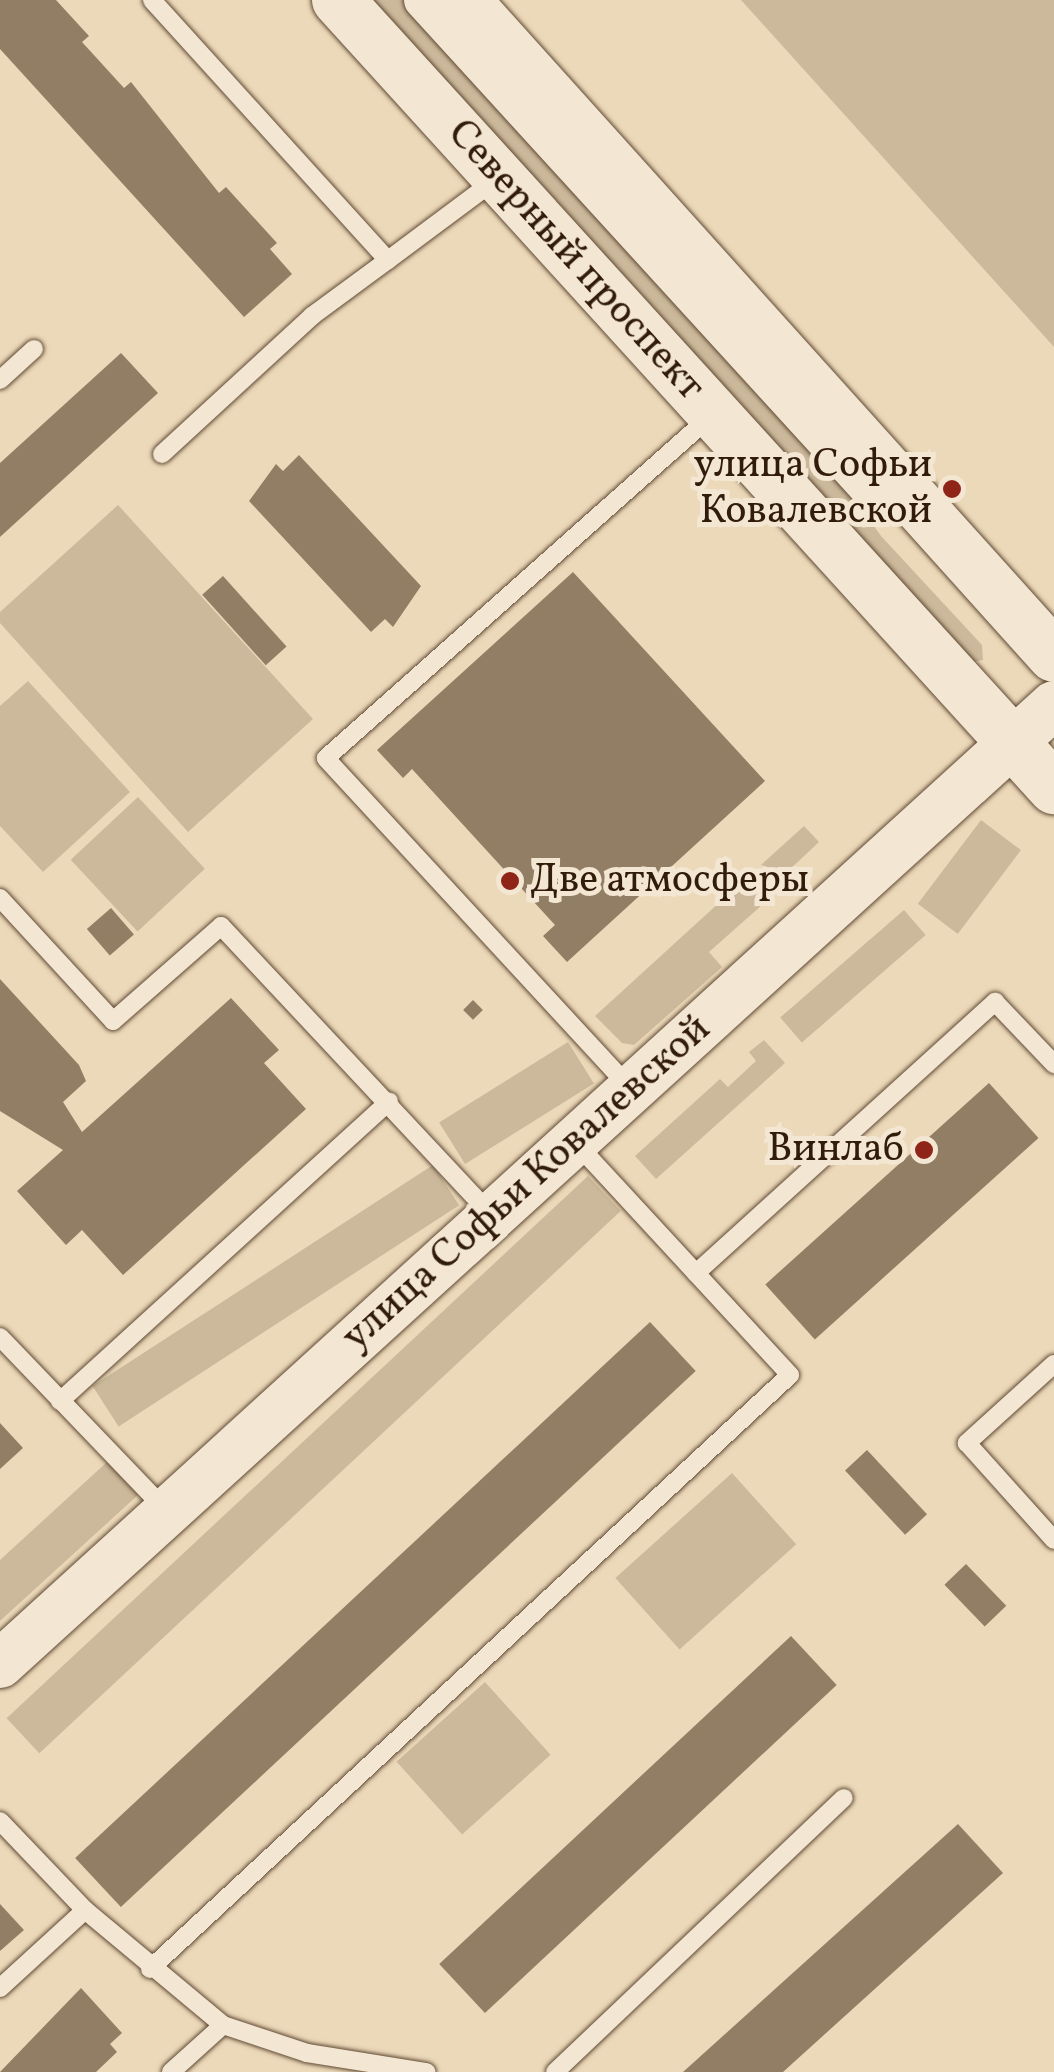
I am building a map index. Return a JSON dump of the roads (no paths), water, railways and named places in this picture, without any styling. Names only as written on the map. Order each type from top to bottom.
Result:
[{"type":"main road","name":"Северный проспект","points":[[338,0],[1054,788]]},
{"type":"main road","points":[[464,0],[1054,656]]},
{"type":"street","name":"Северный проспект","points":[[423,0],[1054,692]]},
{"type":"street","name":"улица Софьи Ковалевской","points":[[0,1664],[1054,705]]},
{"type":"lane","points":[[152,0],[388,260]]},
{"type":"lane","points":[[162,454],[312,316],[499,177]]},
{"type":"lane","points":[[0,380],[34,350]]},
{"type":"lane","points":[[632,1090],[326,758],[713,414]]},
{"type":"lane","points":[[0,898],[113,1021],[221,926],[492,1216]]},
{"type":"lane","points":[[696,1273],[995,1002],[1054,1064]]},
{"type":"lane","points":[[60,1401],[389,1102]]},
{"type":"lane","points":[[150,1969],[790,1375],[574,1141]]},
{"type":"lane","points":[[0,1337],[167,1512]]},
{"type":"lane","points":[[1054,1364],[967,1443],[1054,1540]]},
{"type":"lane","points":[[554,2072],[844,1798]]},
{"type":"lane","points":[[0,1821],[85,1910],[150,1969],[223,2025],[307,2053],[426,2072]]},
{"type":"lane","points":[[0,1988],[85,1910]]},
{"type":"lane","points":[[171,2072],[223,2025]]},
{"type":"place","name":"улица Софьи Ковалевской","points":[[952,489]]},
{"type":"place","name":"Две атмосферы","points":[[510,881]]},
{"type":"place","name":"Винлаб","points":[[924,1150]]}]
